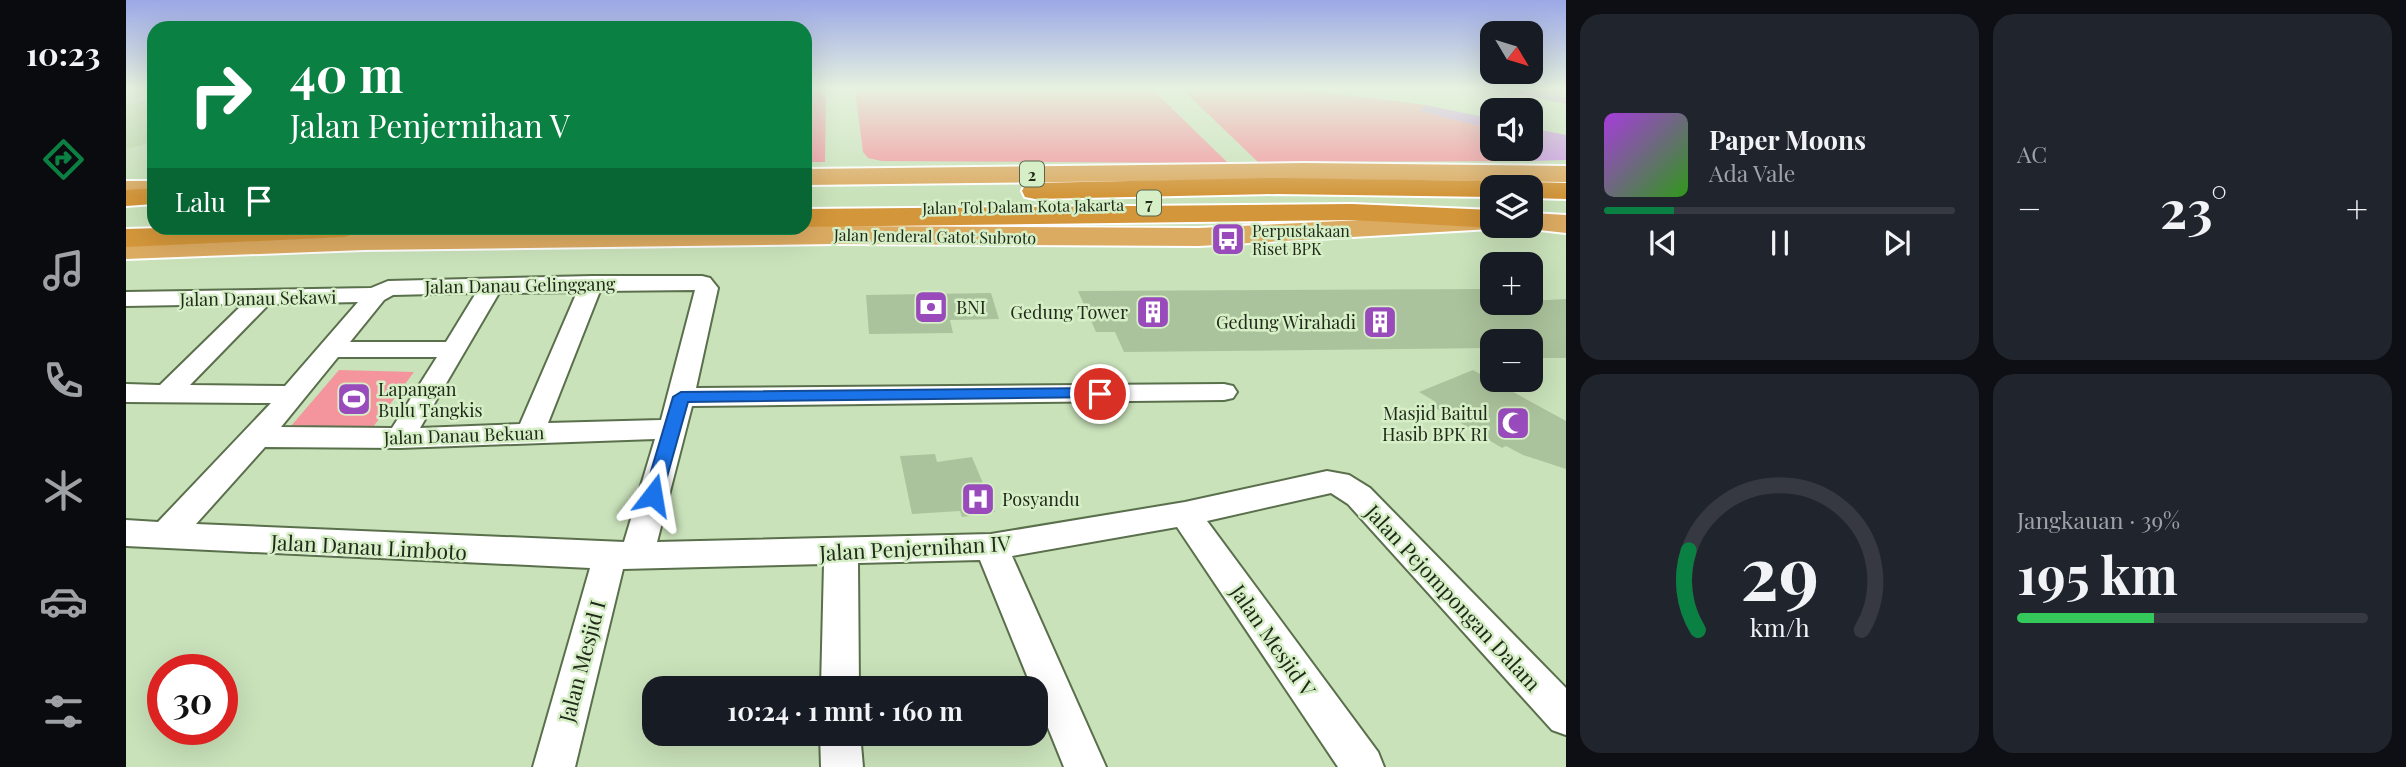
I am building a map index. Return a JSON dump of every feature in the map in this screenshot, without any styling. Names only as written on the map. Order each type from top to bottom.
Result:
[{"type":"highway","name":"2","points":[[812,177],[1293,171],[1566,174]]},
{"type":"highway","name":"Jalan Tol Dalam Kota Jakarta","points":[[812,195],[1277,186],[1480,189]]},
{"type":"highway","points":[[126,189],[147,188]]},
{"type":"highway","points":[[1543,190],[1566,191]]},
{"type":"highway","points":[[126,198],[147,196]]},
{"type":"highway","name":"Jalan Tol Dalam Kota Jakarta","points":[[812,211],[1348,199],[1480,201]]},
{"type":"highway","points":[[1543,202],[1566,203]]},
{"type":"highway","points":[[126,211],[147,210]]},
{"type":"highway","points":[[812,218],[1352,212],[1480,220]]},
{"type":"highway","name":"Jalan Jenderal Gatot Subroto","points":[[126,250],[378,240],[836,235],[959,238],[1199,237],[1480,222]]},
{"type":"highway","points":[[1543,223],[1566,224]]},
{"type":"highway","points":[[126,226],[147,225]]},
{"type":"highway","points":[[126,237],[174,235]]},
{"type":"street","points":[[530,433],[592,283]]},
{"type":"street","name":"Jalan Danau Gelinggang","points":[[376,295],[395,287],[706,284],[681,397],[624,556]]},
{"type":"street","points":[[400,438],[492,286]]},
{"type":"street","points":[[164,537],[258,437],[376,295]]},
{"type":"street","name":"Jalan Danau Sekawi","points":[[131,302],[376,295]]},
{"type":"street","points":[[167,393],[261,299]]},
{"type":"street","points":[[330,350],[456,349]]},
{"type":"street","points":[[681,397],[1224,392]]},
{"type":"street","points":[[126,393],[291,395]]},
{"type":"street","name":"Jalan Danau Bekuan","points":[[258,437],[400,438],[670,429]]},
{"type":"street","name":"Jalan Penjernihan IV","points":[[624,556],[841,553],[991,547],[1185,513],[1327,482],[1338,483]]},
{"type":"street","name":"Jalan Pejompongan Dalam","points":[[1338,483],[1359,496],[1566,716]]},
{"type":"street","name":"Jalan Mesjid V","points":[[1185,513],[1363,767]]},
{"type":"street","name":"Jalan Danau Limboto","points":[[126,533],[164,537],[624,556]]},
{"type":"street","points":[[991,547],[1085,767]]},
{"type":"street","points":[[840,676],[841,553]]},
{"type":"street","name":"Jalan Mesjid I","points":[[554,767],[603,580],[624,556]]},
{"type":"street","points":[[841,746],[842,767]]},
{"type":"shaded area","points":[[126,125],[147,125],[147,144],[126,149]]},
{"type":"shaded area","points":[[812,125],[826,125],[825,162],[812,162]]},
{"type":"shaded area","points":[[860,125],[1189,125],[1228,163],[882,161],[868,158],[863,152]]},
{"type":"shaded area","points":[[1219,125],[1476,125],[1480,126],[1480,161],[1528,161],[1258,162]]},
{"type":"shaded area","points":[[1543,130],[1566,135],[1566,160],[1543,161]]},
{"type":"shaded area","name":"Lapangan Bulu Tangkis","points":[[339,370],[414,372],[373,427],[291,426]]},
{"type":"building","name":"Gedung Wirahadi","points":[[1480,289],[1480,315],[1543,315],[1543,300],[1566,299],[1566,358],[1543,358],[1543,329],[1480,329],[1480,348],[1124,352],[1115,332],[1096,332],[1078,291]]},
{"type":"building","name":"BNI","points":[[991,293],[999,319],[950,320],[953,333],[869,334],[866,295]]},
{"type":"building","name":"Masjid Baitul Hasib BPK RI","points":[[1473,370],[1480,374],[1480,392],[1513,392],[1566,421],[1566,469],[1523,455],[1506,446],[1502,448],[1431,405],[1436,402],[1419,392]]},
{"type":"building","points":[[935,454],[937,462],[972,457],[995,512],[962,517],[960,511],[912,514],[900,456]]},
{"type":"place","name":"Perpustakaan Riset BPK","points":[[1228,239]]},
{"type":"place","name":"BNI","points":[[931,307]]},
{"type":"place","name":"Gedung Tower","points":[[1153,312]]},
{"type":"place","name":"Gedung Wirahadi","points":[[1380,322]]},
{"type":"place","name":"Lapangan Bulu Tangkis","points":[[354,399]]},
{"type":"place","name":"Masjid Baitul Hasib BPK RI","points":[[1513,423]]},
{"type":"place","name":"Posyandu","points":[[978,499]]},
{"type":"route","points":[[653,495],[681,397],[1100,394]]}]
